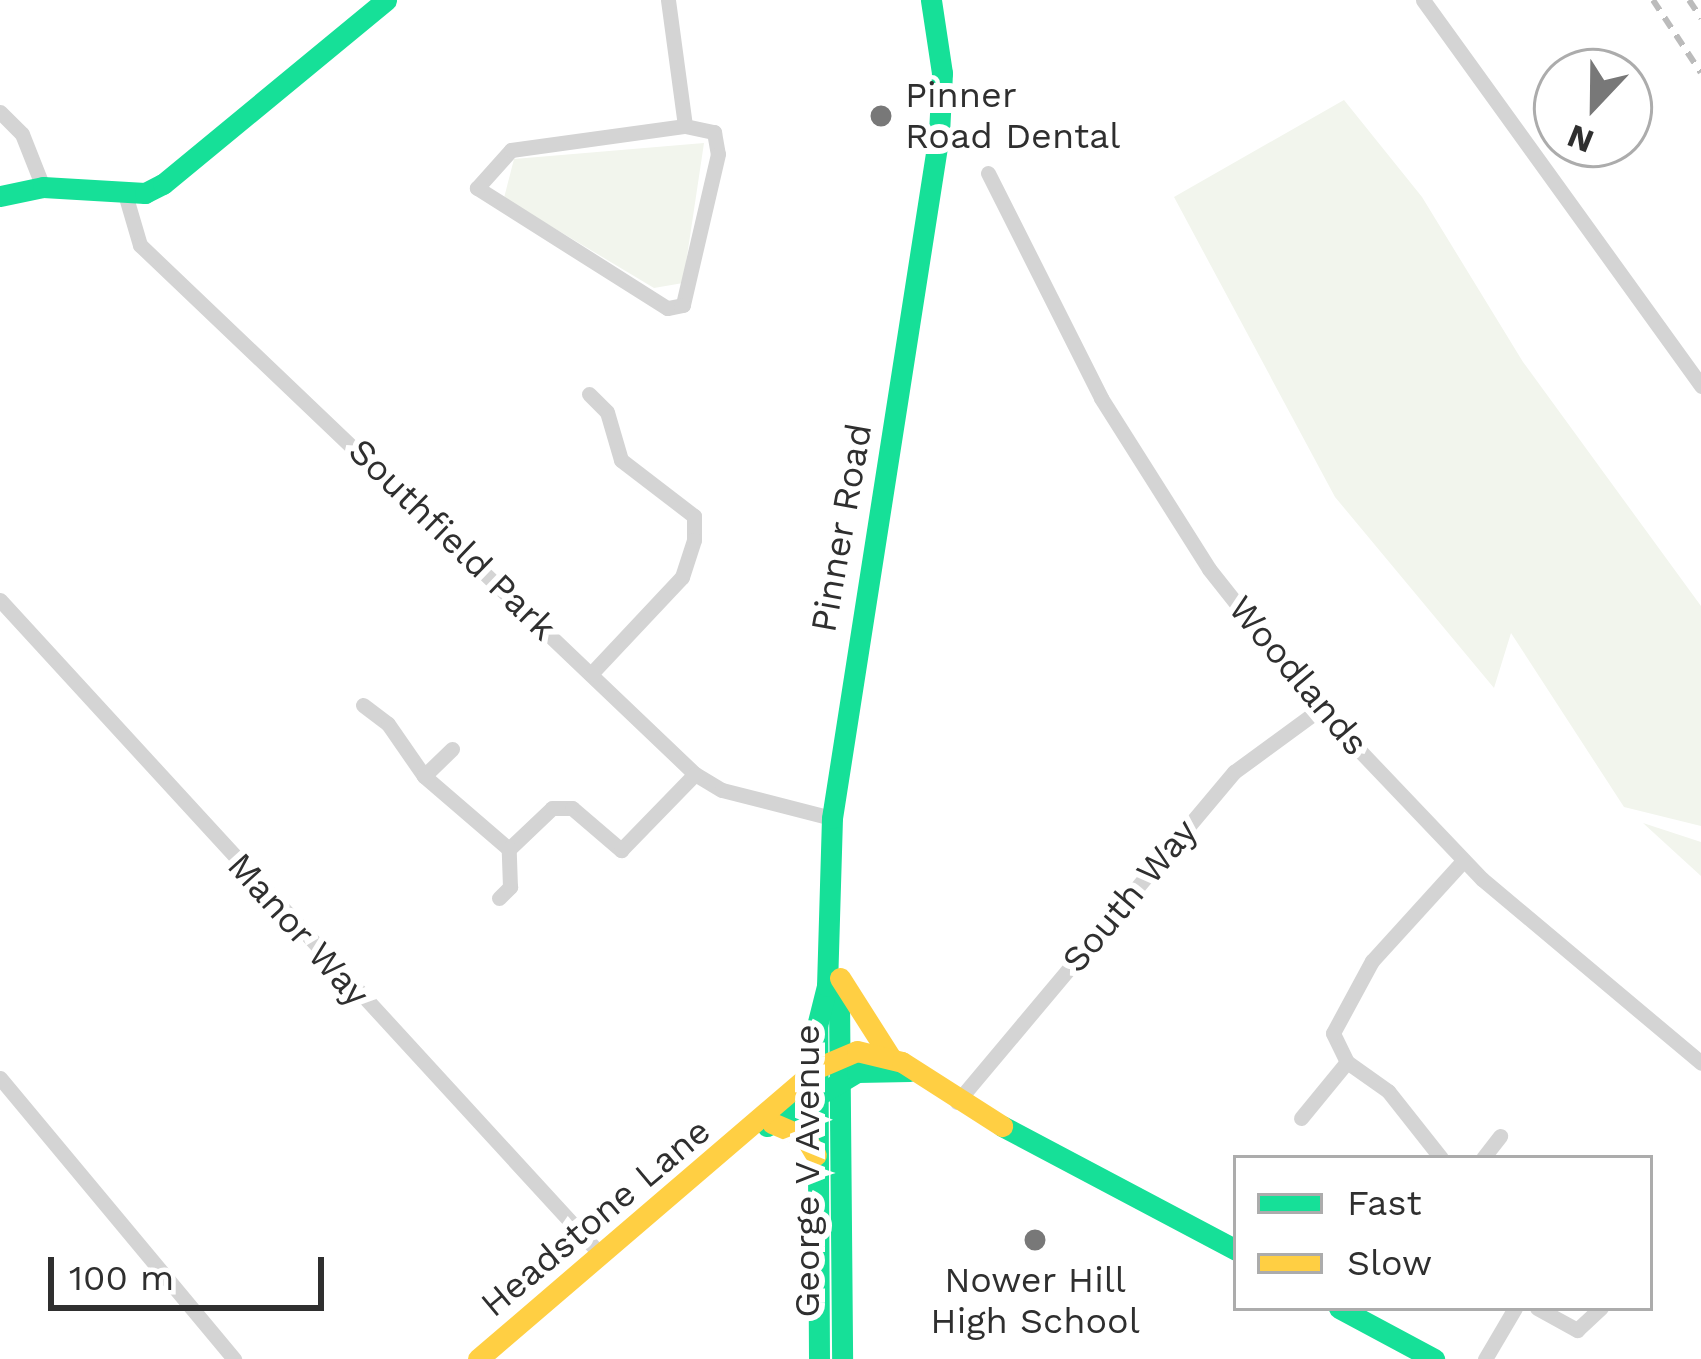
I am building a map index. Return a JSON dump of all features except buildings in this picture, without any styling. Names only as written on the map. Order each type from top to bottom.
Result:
[{"type":"main road","points":[[0,196],[44,187],[125,194],[163,184],[386,0]]},
{"type":"main road","name":"Pinner Road","points":[[817,1068],[819,999],[827,986],[832,818],[939,134],[942,73],[931,0]]},
{"type":"main road","points":[[828,961],[900,1065],[957,1102],[1233,1248]]},
{"type":"main road","name":"George V Avenue","points":[[827,986],[839,999],[842,1359]]},
{"type":"main road","points":[[840,1055],[900,1065]]},
{"type":"main road","name":"Headstone Lane","points":[[764,1125],[817,1068],[840,1055]]},
{"type":"main road","points":[[817,1093],[865,1070],[900,1065]]},
{"type":"main road","name":"George V Avenue","points":[[817,1068],[819,1359]]},
{"type":"main road","name":"Headstone Lane","points":[[478,1359],[764,1125],[817,1093]]},
{"type":"main road","points":[[764,1125],[805,1137],[817,1155]]},
{"type":"main road","points":[[1345,1311],[1434,1359]]},
{"type":"street","points":[[668,0],[685,126]]},
{"type":"street","points":[[1423,0],[1701,386]]},
{"type":"street","points":[[0,112],[22,134],[44,187]]},
{"type":"street","points":[[685,126],[714,132],[718,154],[682,305],[667,308],[477,188],[511,150],[685,126]]},
{"type":"street","name":"Woodlands","points":[[988,173],[1101,398],[1209,569],[1320,709],[1463,861],[1701,1063]]},
{"type":"street","name":"Southfield Park","points":[[125,194],[140,245],[695,774],[722,790],[832,818]]},
{"type":"street","points":[[980,210],[1001,205]]},
{"type":"street","points":[[589,394],[607,412],[621,460],[694,516],[694,540],[682,577],[591,674]]},
{"type":"street","name":"Manor Way","points":[[0,600],[601,1255]]},
{"type":"street","points":[[362,705],[388,724],[424,776],[509,848],[510,887],[499,898]]},
{"type":"street","name":"South Way","points":[[957,1102],[1234,772],[1320,709]]},
{"type":"street","points":[[424,776],[452,749]]},
{"type":"street","points":[[509,848],[552,808],[572,808],[621,850],[695,774]]},
{"type":"street","points":[[1440,1155],[1388,1091],[1347,1062],[1334,1022],[1355,984],[1463,861]]},
{"type":"street","points":[[1300,1118],[1347,1062]]},
{"type":"street","points":[[0,1078],[234,1359]]},
{"type":"street","points":[[1485,1155],[1500,1136]]},
{"type":"street","points":[[1485,1359],[1513,1311]]},
{"type":"street","points":[[1543,1311],[1577,1330],[1598,1311]]},
{"type":"shaded area","points":[[1344,100],[1422,197],[1523,362],[1701,606],[1701,826],[1624,807],[1511,633],[1494,688],[1335,497],[1174,197]]},
{"type":"shaded area","points":[[704,143],[683,283],[654,288],[504,198],[514,159]]},
{"type":"shaded area","points":[[1643,823],[1701,842],[1701,876]]},
{"type":"railway","points":[[1653,0],[1701,73]]},
{"type":"railway","points":[[1689,0],[1701,18]]},
{"type":"traffic: fast","points":[[0,196],[43,187],[145,193],[163,184],[386,0]]},
{"type":"traffic: fast","points":[[819,1359],[817,1026],[827,986],[832,818],[939,134],[942,73],[931,0]]},
{"type":"traffic: fast","points":[[827,986],[839,999],[842,1359]]},
{"type":"traffic: fast","points":[[767,1126],[857,1072],[910,1071]]},
{"type":"traffic: fast","points":[[1002,1126],[1233,1248]]},
{"type":"traffic: fast","points":[[1345,1311],[1434,1359]]},
{"type":"traffic: slow","points":[[840,978],[891,1058]]},
{"type":"traffic: slow","points":[[478,1359],[817,1068],[857,1051],[902,1062],[1002,1126]]},
{"type":"traffic: slow","points":[[772,1123],[805,1137],[816,1155]]},
{"type":"place","name":"Pinner Road Dental","points":[[881,116]]},
{"type":"place","name":"Nower Hill High School","points":[[1035,1240]]}]
